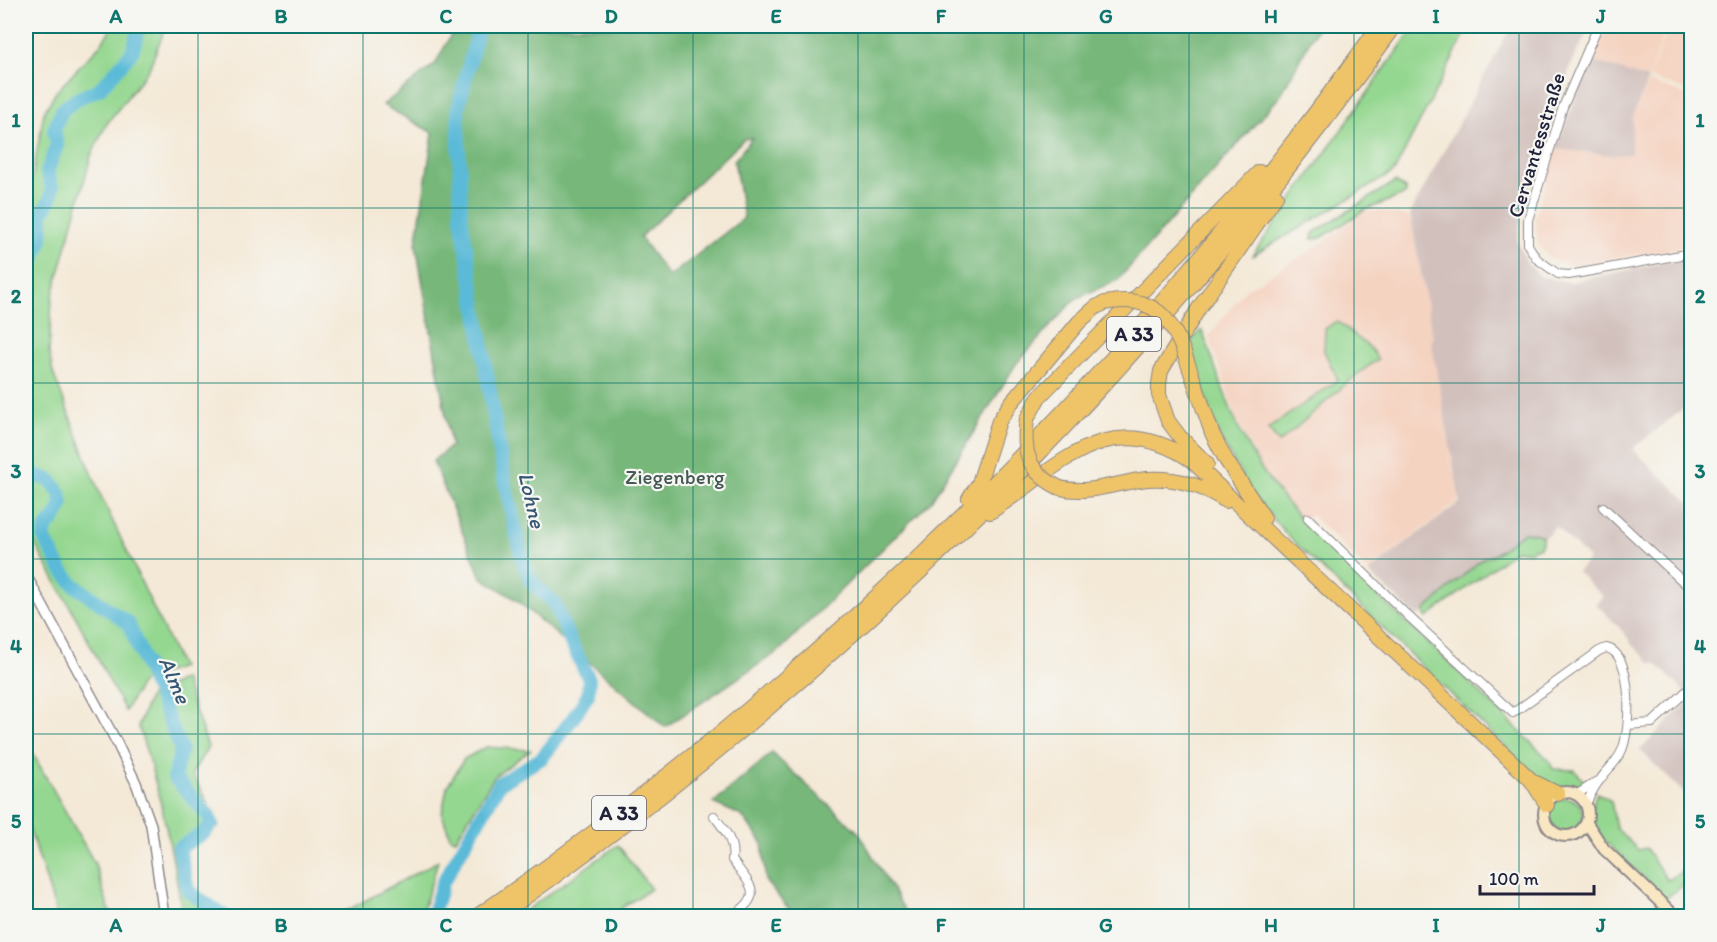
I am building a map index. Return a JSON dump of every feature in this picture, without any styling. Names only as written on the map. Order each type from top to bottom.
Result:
[{"type":"highway","name":"A 33","points":[[499,916],[616,831],[759,708],[951,526],[1070,404],[1147,319],[1303,129],[1380,26]]},
{"type":"highway","name":"A 33","points":[[477,916],[542,872],[858,630],[966,528],[1025,470],[1155,329],[1293,161],[1395,26]]},
{"type":"highway","points":[[1264,524],[1220,496],[1185,482],[1148,479],[1085,491],[1060,488],[1049,483],[1033,467],[1024,439],[1027,419],[1039,397],[1244,187],[1288,137],[1303,129]]},
{"type":"highway","points":[[1264,524],[1180,437],[1168,421],[1162,406],[1159,384],[1161,371],[1168,356],[1282,188],[1293,161]]},
{"type":"highway","points":[[951,526],[980,483],[999,421],[1011,403],[1091,310],[1105,303],[1129,300],[1151,306],[1172,326],[1212,433],[1264,524]]},
{"type":"highway","points":[[966,528],[1086,447],[1104,440],[1139,439],[1175,449],[1191,460],[1341,592],[1383,639],[1531,780],[1547,805]]},
{"type":"highway","points":[[1531,780],[1558,794]]},
{"type":"main road","points":[[1567,792],[1576,795],[1586,804],[1587,823],[1576,834],[1563,836],[1551,830],[1545,818],[1547,805],[1558,794],[1567,792]]},
{"type":"main road","points":[[1587,823],[1604,849],[1675,916]]},
{"type":"main road","points":[[1576,834],[1604,849]]},
{"type":"street","name":"Cervantesstraße","points":[[1598,26],[1561,112],[1528,220],[1528,245],[1537,259],[1546,267],[1569,275],[1692,253]]},
{"type":"street","points":[[1604,507],[1692,590]]},
{"type":"street","points":[[1308,518],[1406,614],[1513,713],[1599,651],[1611,648],[1623,663],[1627,684],[1626,741],[1617,761],[1600,779],[1576,795]]},
{"type":"street","points":[[26,574],[116,741],[136,783],[151,825],[164,916]]},
{"type":"street","points":[[1628,725],[1652,723],[1692,686]]},
{"type":"street","points":[[1586,804],[1600,779]]},
{"type":"street","points":[[714,816],[730,838],[734,848],[732,860],[751,888],[753,895],[750,903],[732,916]]},
{"type":"shaded area","points":[[1511,26],[1590,26],[1571,65],[1539,155],[1521,219],[1517,241],[1527,263],[1541,277],[1570,282],[1686,258],[1691,259],[1691,403],[1632,449],[1691,504],[1691,698],[1655,663],[1652,664],[1630,643],[1631,641],[1596,604],[1603,597],[1577,572],[1589,559],[1555,526],[1542,540],[1538,534],[1524,532],[1492,556],[1485,557],[1417,617],[1368,572],[1460,502],[1410,214]]},
{"type":"shaded area","points":[[1607,26],[1667,26],[1648,79],[1590,60]]},
{"type":"shaded area","points":[[1669,26],[1691,26],[1691,92],[1649,78]]},
{"type":"shaded area","points":[[1590,60],[1648,79],[1633,117],[1631,154],[1611,155],[1556,149]]},
{"type":"shaded area","points":[[1648,82],[1691,96],[1691,246],[1573,265],[1552,260],[1538,246],[1535,219],[1556,149],[1611,155],[1631,154],[1633,117]]},
{"type":"shaded area","points":[[1380,210],[1410,217],[1433,339],[1431,340],[1459,501],[1368,571],[1312,515],[1304,521],[1285,500],[1258,463],[1236,418],[1209,336],[1245,290],[1320,245],[1364,212]]},
{"type":"shaded area","points":[[1691,699],[1691,800],[1640,750]]},
{"type":"green space","points":[[113,26],[166,26],[149,69],[106,125],[91,156],[52,299],[49,352],[53,373],[100,494],[181,667],[142,682],[125,711],[26,528],[26,211],[44,112],[56,92],[101,44]]},
{"type":"green space","name":"Ziegenberg","points":[[456,26],[1318,26],[1280,96],[1118,280],[1075,299],[1016,364],[931,501],[779,651],[665,727],[515,599],[481,577],[433,461],[451,446],[416,245],[433,133],[383,105],[435,64]],"holes":[[[752,138],[734,161],[744,218],[669,277],[640,237],[744,139]]]},
{"type":"green space","points":[[1415,26],[1469,26],[1394,172],[1252,256]]},
{"type":"green space","points":[[1395,182],[1405,188],[1406,194],[1365,210],[1321,238],[1312,239],[1313,233]]},
{"type":"green space","points":[[1337,321],[1370,348],[1378,359],[1355,376],[1279,443],[1268,429],[1338,380],[1324,351],[1325,329]]},
{"type":"green space","points":[[1202,330],[1241,433],[1259,465],[1290,507],[1346,566],[1549,760],[1553,769],[1575,770],[1586,784],[1562,788],[1548,783],[1528,769],[1287,535],[1253,495],[1218,434],[1188,344]]},
{"type":"green space","points":[[1524,532],[1538,534],[1542,537],[1539,548],[1533,548],[1531,552],[1516,550],[1427,618],[1423,612],[1483,558],[1492,556]]},
{"type":"green space","points":[[184,679],[208,747],[192,773],[219,826],[184,850],[195,893],[229,916],[183,916],[159,796],[138,726],[150,696]]},
{"type":"green space","points":[[26,730],[31,741],[32,752],[95,864],[111,916],[57,916],[26,819]]},
{"type":"green space","points":[[486,747],[530,750],[494,777],[456,839],[450,837],[442,814],[447,787],[464,759]]},
{"type":"green space","points":[[772,753],[859,833],[908,916],[795,916],[766,882],[762,842],[742,816],[713,803]]},
{"type":"green space","points":[[1597,793],[1611,801],[1616,828],[1638,850],[1646,848],[1667,880],[1691,867],[1691,879],[1665,899],[1603,839],[1595,823],[1593,811]]},
{"type":"green space","points":[[1566,798],[1578,803],[1583,815],[1578,827],[1566,832],[1554,827],[1549,815],[1554,803]]},
{"type":"green space","points":[[618,845],[651,889],[621,908],[625,916],[518,916]]},
{"type":"green space","points":[[438,861],[421,916],[337,916]]},
{"type":"waterway","name":"Alme","points":[[26,280],[42,238],[42,213],[51,199],[52,187],[47,172],[57,145],[54,130],[62,110],[77,99],[99,89],[108,80],[132,52],[138,26]]},
{"type":"waterway","name":"Lohne","points":[[432,916],[443,882],[500,783],[542,758],[588,695],[589,679],[554,603],[530,580],[522,558],[505,483],[461,216],[458,108],[479,26]]},
{"type":"waterway","name":"Alme","points":[[26,472],[50,480],[60,493],[62,505],[46,528],[44,538],[62,571],[74,585],[128,623],[181,749],[174,777],[208,815],[212,823],[205,832],[179,848],[188,891],[225,916]]}]
